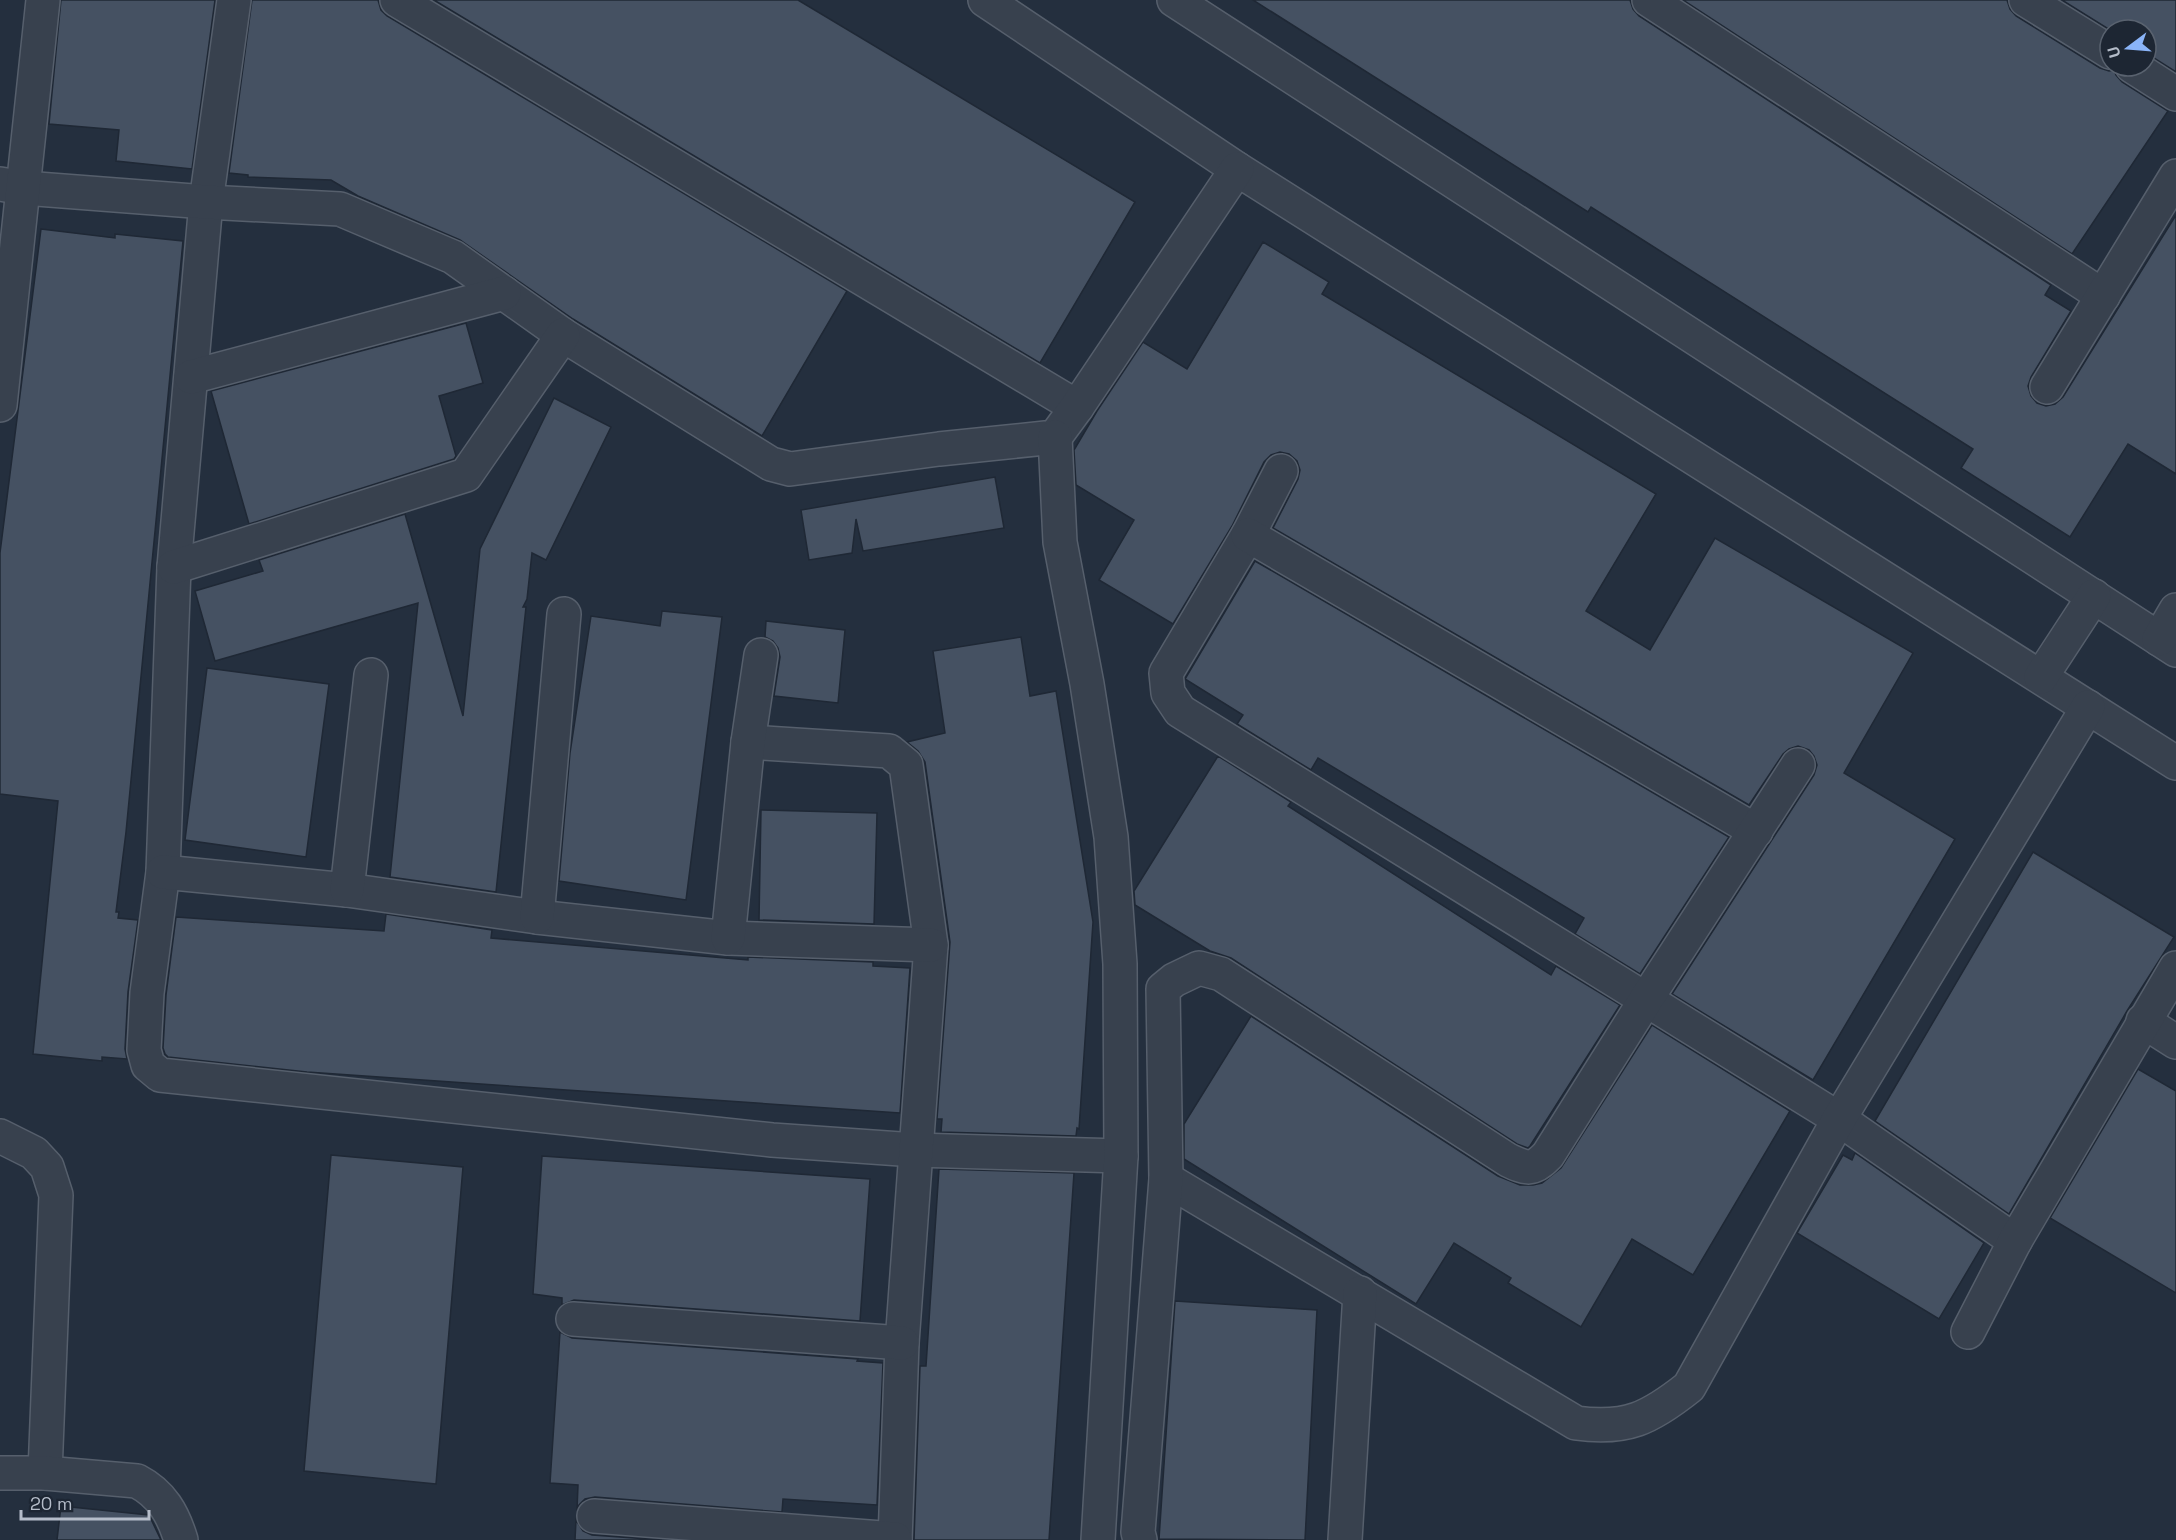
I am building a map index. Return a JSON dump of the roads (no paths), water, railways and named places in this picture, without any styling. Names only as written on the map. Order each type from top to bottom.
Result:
[{"type":"street","points":[[0,405],[12,186],[43,0]]},
{"type":"street","points":[[234,0],[206,202],[174,567],[163,872],[147,993],[144,1050],[148,1065],[160,1075],[772,1140],[915,1150],[1121,1156]]},
{"type":"street","points":[[398,0],[1077,407]]},
{"type":"street","points":[[985,0],[1237,169],[2176,763]]},
{"type":"street","points":[[1174,0],[2168,645],[2176,610]]},
{"type":"street","points":[[1649,0],[2103,296]]},
{"type":"street","points":[[2026,0],[2098,45]]},
{"type":"street","points":[[2151,78],[2176,94]]},
{"type":"street","points":[[1098,1540],[1121,1156],[1120,964],[1111,837],[1087,684],[1060,542],[1055,437],[1237,169]]},
{"type":"street","points":[[2047,387],[2176,176]]},
{"type":"street","points":[[12,186],[206,202],[340,209],[453,257],[563,335],[771,464],[790,469],[939,449],[1055,437]]},
{"type":"street","points":[[191,377],[504,292]]},
{"type":"street","points":[[174,567],[466,475],[563,335]]},
{"type":"street","points":[[1281,471],[1248,534],[1166,673],[1168,693],[1180,711],[1839,1119],[2015,1241]]},
{"type":"street","points":[[1248,534],[1756,831]]},
{"type":"street","points":[[2041,677],[2094,596]]},
{"type":"street","points":[[537,916],[564,614]]},
{"type":"street","points":[[728,938],[748,742],[761,654]]},
{"type":"street","points":[[347,890],[371,675]]},
{"type":"street","points":[[1166,1179],[1576,1423],[1602,1427],[1631,1422],[1661,1409],[1689,1387],[1839,1119],[2088,707]]},
{"type":"street","points":[[594,1516],[895,1540],[902,1343],[931,945],[906,765],[889,751],[748,742]]},
{"type":"street","points":[[1140,1540],[1138,1532],[1166,1179],[1163,989],[1186,973],[1199,968],[1221,974],[1508,1160],[1529,1168],[1539,1165],[1548,1155],[1798,765]]},
{"type":"street","points":[[163,872],[347,890],[537,916],[728,938],[931,945]]},
{"type":"street","points":[[1968,1332],[2015,1241],[2176,968]]},
{"type":"street","points":[[2144,1021],[2176,1042]]},
{"type":"street","points":[[0,1136],[34,1153],[47,1167],[56,1195],[45,1473]]},
{"type":"street","points":[[1345,1540],[1360,1293]]},
{"type":"street","points":[[573,1319],[902,1343]]},
{"type":"street","points":[[0,1473],[45,1473],[137,1481],[148,1486],[168,1507],[181,1540]]}]
